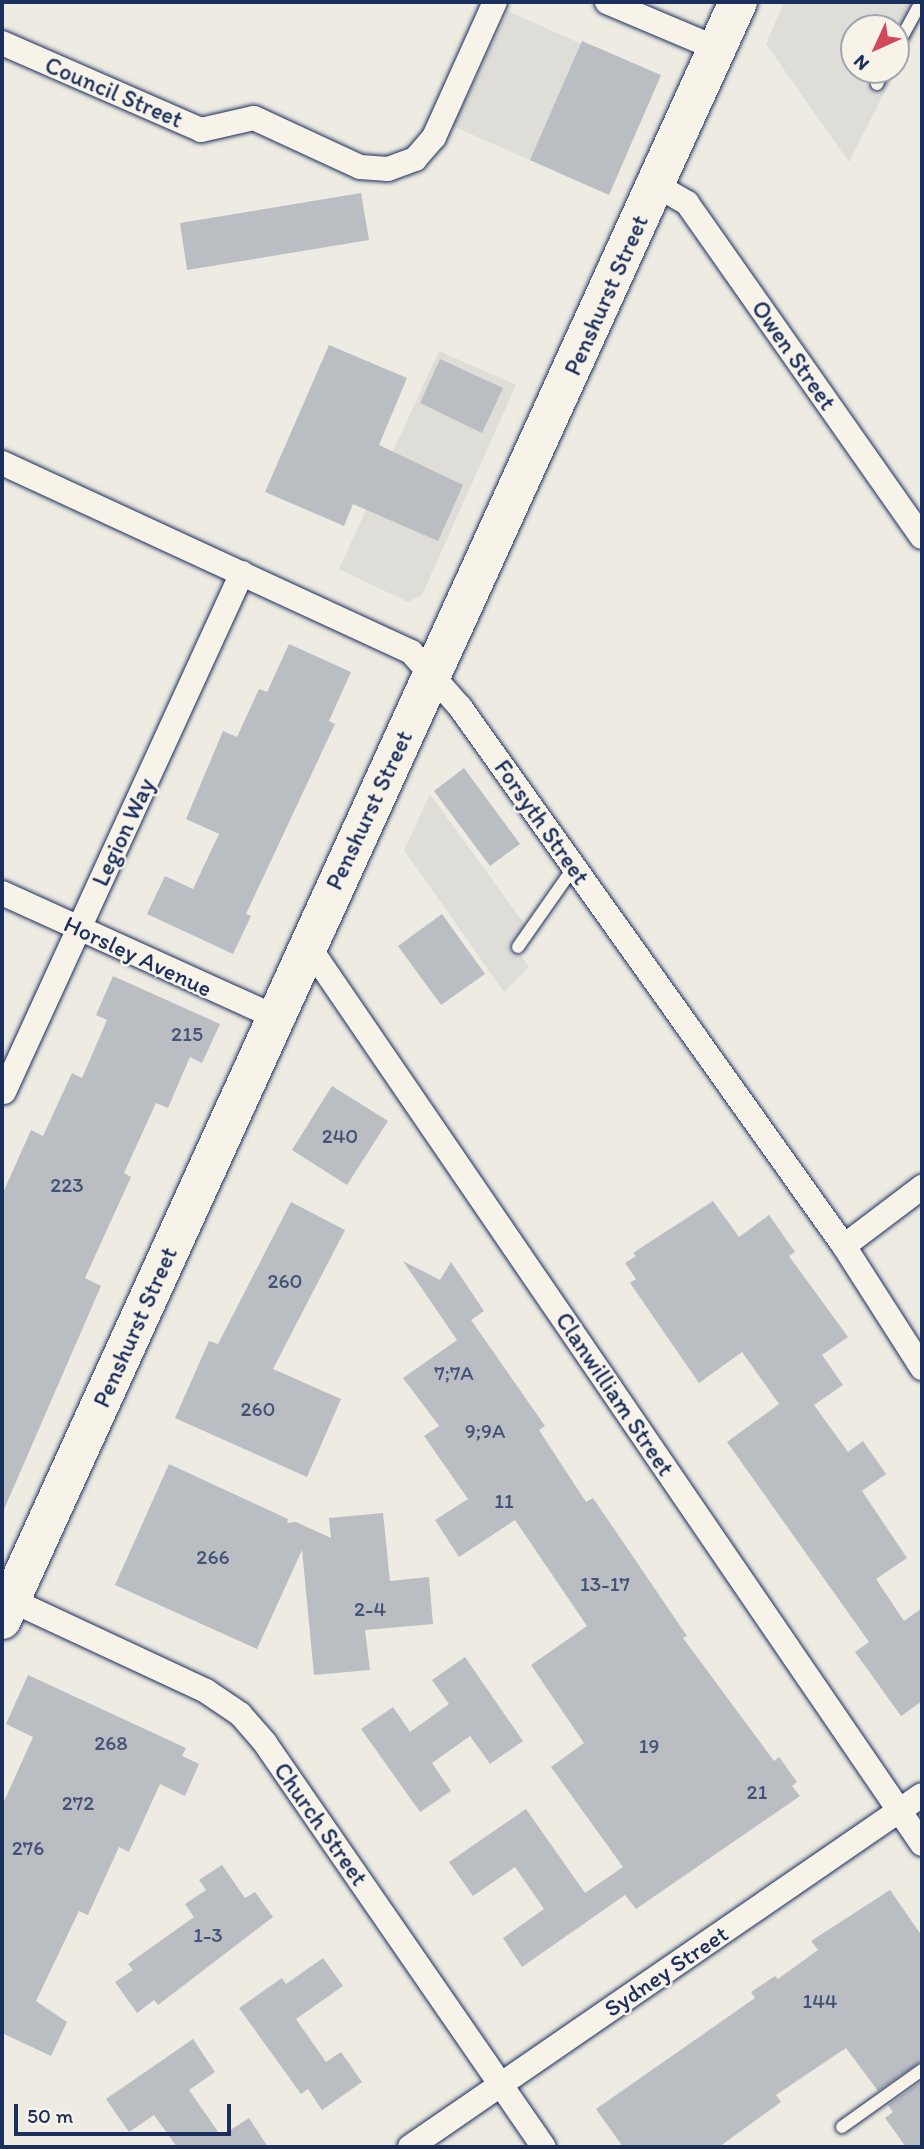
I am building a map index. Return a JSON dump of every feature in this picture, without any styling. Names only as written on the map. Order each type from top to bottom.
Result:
[{"type":"main road","name":"Penshurst Street","points":[[6,1610],[737,2]]},
{"type":"street","name":"Council Street","points":[[2,43],[201,130],[254,118],[360,167],[388,169],[415,159],[429,145],[495,2]]},
{"type":"street","points":[[607,2],[716,48]]},
{"type":"street","name":"Owen Street","points":[[656,185],[688,204],[922,537]]},
{"type":"street","name":"Forsyth Street","points":[[2,463],[411,652],[460,707],[844,1246],[922,1368]]},
{"type":"street","name":"Legion Way","points":[[4,1092],[242,573]]},
{"type":"street","name":"Horsley Avenue","points":[[2,893],[275,1017]]},
{"type":"street","name":"Clanwilliam Street","points":[[307,944],[922,1844]]},
{"type":"street","points":[[844,1246],[922,1187]]},
{"type":"street","name":"Church Street","points":[[6,1610],[206,1691],[240,1714],[265,1743],[544,2147]]},
{"type":"street","name":"Sydney Street","points":[[411,2147],[922,1795]]},
{"type":"lane","points":[[910,21],[920,2]]},
{"type":"lane","points":[[518,947],[574,867]]},
{"type":"lane","points":[[842,2127],[922,2070]]},
{"type":"shaded area","points":[[784,2],[922,2],[922,19],[910,43],[910,14],[840,14],[840,84],[889,84],[849,162],[766,44]]},
{"type":"shaded area","points":[[508,11],[655,77],[604,193],[453,126]]},
{"type":"shaded area","points":[[439,351],[516,385],[422,595],[408,602],[339,569]]},
{"type":"shaded area","points":[[430,794],[525,925],[512,943],[529,967],[504,992],[404,850]]},
{"type":"building","points":[[582,41],[661,75],[609,195],[530,160]]},
{"type":"building","points":[[361,193],[369,240],[187,270],[180,223]]},
{"type":"building","points":[[329,345],[407,378],[379,445],[463,485],[438,541],[353,504],[344,526],[265,492]]},
{"type":"building","points":[[440,359],[503,388],[482,433],[420,403]]},
{"type":"building","points":[[289,644],[351,672],[329,721],[335,724],[246,914],[251,916],[233,954],[147,914],[165,876],[193,889],[219,834],[186,819],[223,731],[237,737],[259,689],[267,692]]},
{"type":"building","points":[[464,768],[520,844],[490,866],[434,791]]},
{"type":"building","points":[[442,914],[485,974],[441,1005],[398,946]]},
{"type":"building","points":[[113,976],[220,1024],[202,1063],[190,1057],[168,1108],[156,1103],[124,1173],[131,1177],[85,1278],[101,1286],[2,1514],[2,1195],[31,1130],[43,1136],[72,1073],[82,1078],[107,1020],[96,1015]]},
{"type":"building","points":[[332,1086],[388,1121],[347,1185],[292,1150]]},
{"type":"building","points":[[713,1201],[739,1237],[769,1215],[795,1252],[789,1256],[848,1337],[822,1355],[843,1385],[814,1405],[848,1452],[863,1441],[886,1474],[862,1491],[907,1558],[876,1579],[904,1621],[922,1608],[922,1701],[901,1716],[855,1652],[869,1642],[727,1442],[779,1404],[742,1352],[699,1383],[630,1283],[636,1279],[625,1263],[636,1256],[633,1253]]},
{"type":"building","points":[[291,1202],[345,1230],[273,1369],[341,1399],[307,1477],[175,1418],[209,1341],[218,1344]]},
{"type":"building","points":[[403,1261],[440,1280],[451,1262],[484,1311],[471,1320],[545,1426],[539,1430],[586,1502],[593,1498],[687,1636],[683,1638],[774,1761],[779,1757],[797,1782],[792,1786],[800,1796],[636,1909],[625,1895],[522,1967],[503,1938],[544,1909],[515,1867],[473,1896],[449,1862],[526,1809],[585,1893],[623,1867],[551,1767],[584,1743],[531,1665],[587,1626],[515,1520],[459,1557],[435,1520],[468,1499],[424,1436],[439,1426],[403,1378],[457,1340]]},
{"type":"building","points":[[169,1464],[288,1519],[287,1523],[296,1522],[331,1538],[329,1518],[383,1513],[390,1581],[429,1577],[433,1624],[365,1630],[370,1670],[314,1675],[302,1550],[257,1649],[115,1585]]},
{"type":"building","points":[[465,1657],[523,1741],[490,1764],[470,1736],[432,1763],[451,1791],[420,1812],[361,1729],[393,1707],[410,1732],[449,1704],[432,1680]]},
{"type":"building","points":[[28,1675],[186,1748],[182,1756],[199,1764],[185,1796],[160,1784],[129,1852],[119,1847],[88,1915],[79,1911],[36,2001],[67,2022],[51,2056],[2,2033],[2,1806],[33,1737],[6,1724]]},
{"type":"building","points":[[222,1865],[245,1898],[255,1892],[273,1917],[158,2005],[154,2000],[137,2013],[115,1982],[133,1970],[128,1964],[194,1917],[185,1904],[206,1890],[199,1880]]},
{"type":"building","points":[[890,1890],[922,1936],[922,2061],[878,2091],[846,2048],[776,2095],[781,2102],[719,2147],[623,2147],[596,2109],[755,1998],[751,1992],[775,1976],[778,1979],[818,1950],[811,1941]]},
{"type":"building","points":[[323,1958],[343,1986],[296,2019],[326,2062],[341,2052],[362,2082],[322,2110],[308,2089],[301,2094],[239,2008],[282,1978],[286,1984]]},
{"type":"building","points":[[193,2039],[215,2072],[189,2090],[221,2136],[249,2118],[268,2147],[177,2147],[154,2115],[129,2132],[106,2099]]},
{"type":"building","points":[[922,2081],[922,2147],[906,2147],[885,2118],[893,2112],[888,2105]]}]
